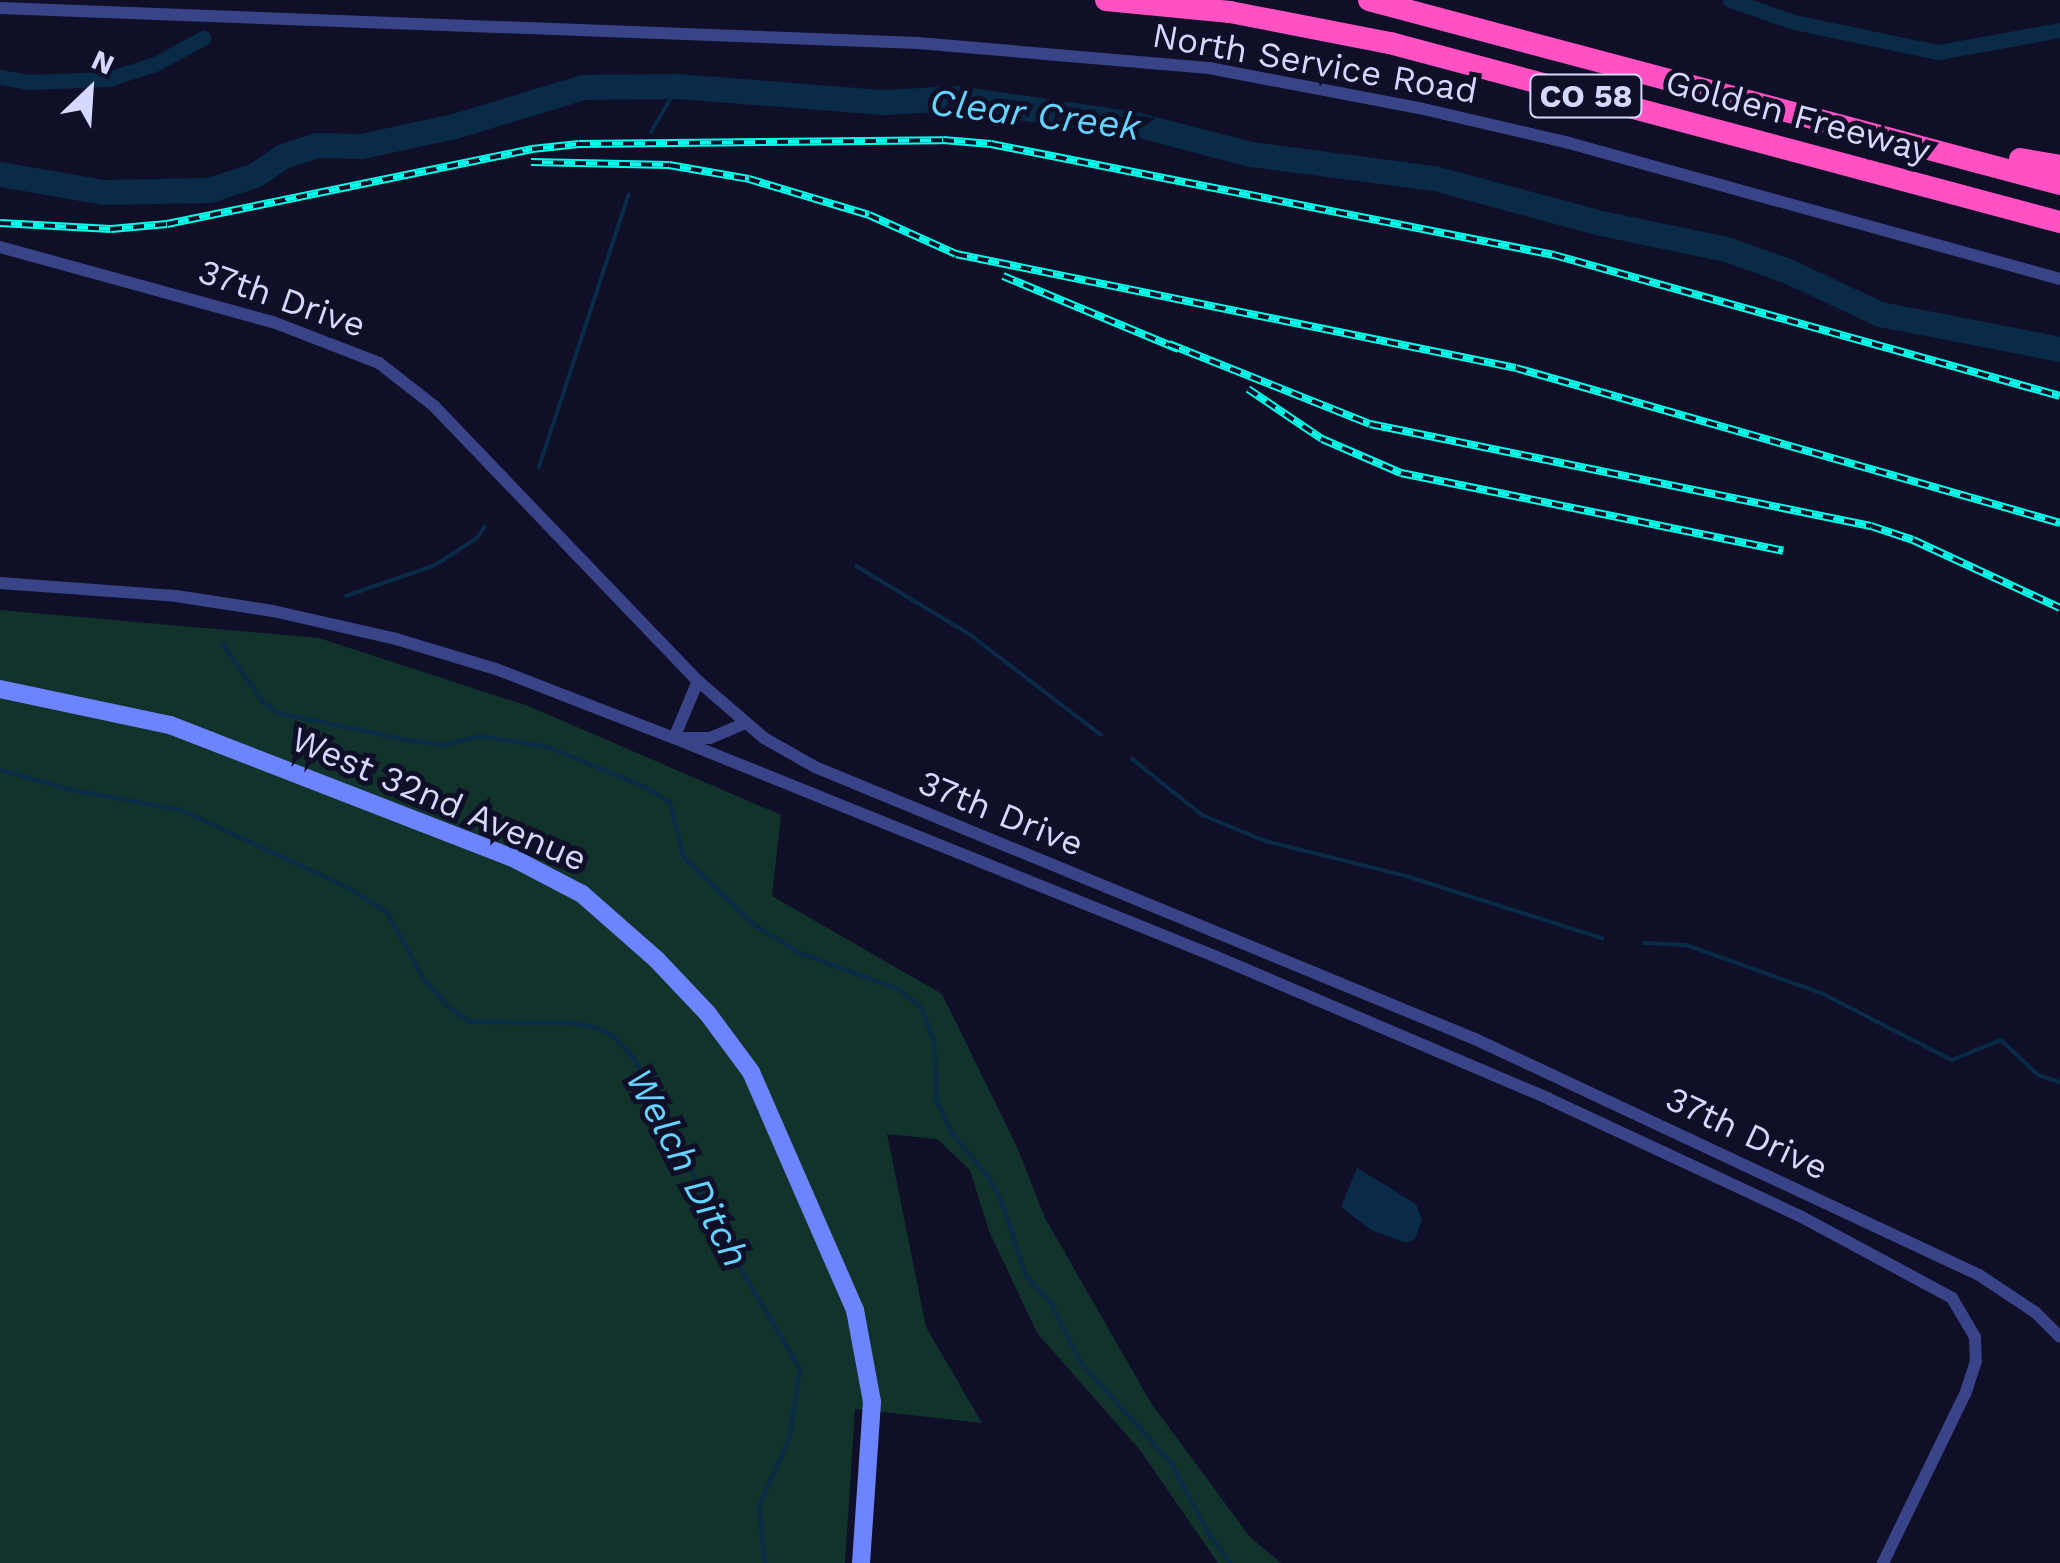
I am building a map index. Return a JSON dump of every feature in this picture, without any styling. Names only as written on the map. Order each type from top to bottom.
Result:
[{"type":"highway","name":"Golden Freeway","points":[[1106,0],[1230,12],[1390,43],[2060,222]]},
{"type":"highway","name":"Golden Freeway","points":[[1370,0],[1821,117],[2060,184]]},
{"type":"highway","points":[[1821,117],[2060,166]]},
{"type":"street","name":"North Service Road","points":[[0,8],[918,43],[1209,68],[1419,108],[1570,143],[2060,279]]},
{"type":"street","name":"37th Drive","points":[[0,246],[273,322],[379,363],[434,406],[698,681],[744,722],[789,753],[850,785],[1381,997],[1648,1119],[1979,1275],[2035,1312],[2060,1337]]},
{"type":"street","points":[[0,584],[176,596],[396,639],[496,669],[1212,955],[1549,1099],[1800,1216],[1952,1298],[1975,1337],[1976,1362],[1965,1394],[1883,1563]]},
{"type":"street","points":[[674,738],[698,681]]},
{"type":"street","name":"West 32nd Avenue","points":[[0,689],[132,716],[207,737],[511,857],[582,894],[656,960],[708,1014],[751,1072],[855,1310],[872,1402],[861,1563]]},
{"type":"street","points":[[674,738],[710,738],[744,722]]},
{"type":"green space","points":[[0,610],[319,638],[528,706],[781,815],[772,896],[942,994],[1017,1147],[1045,1218],[1151,1403],[1250,1537],[1281,1563],[1218,1563],[1140,1450],[1037,1333],[989,1231],[970,1170],[937,1139],[887,1134],[926,1327],[982,1423],[855,1409],[845,1563],[0,1563]]},
{"type":"water","points":[[1357,1168],[1416,1204],[1422,1220],[1415,1239],[1406,1243],[1371,1230],[1341,1207]]},
{"type":"waterway","points":[[1730,0],[1794,22],[1938,52],[2060,30]]},
{"type":"waterway","points":[[0,77],[28,82],[108,79],[155,64],[203,38]]},
{"type":"waterway","points":[[651,132],[678,86]]},
{"type":"waterway","name":"Clear Creek","points":[[0,174],[103,192],[209,190],[255,175],[283,156],[317,145],[361,146],[454,126],[583,87],[678,86],[883,102],[958,98],[1135,124],[1251,154],[1434,178],[1601,223],[1726,249],[1788,271],[1880,314],[2060,349]]},
{"type":"waterway","points":[[539,467],[629,194]]},
{"type":"waterway","points":[[346,596],[435,565],[477,538],[485,526]]},
{"type":"waterway","points":[[856,566],[969,634],[1101,735]]},
{"type":"waterway","points":[[223,644],[262,701],[278,713],[412,741],[444,745],[480,736],[548,747],[645,787],[670,802],[684,858],[756,926],[800,953],[898,989],[921,1007],[934,1041],[937,1101],[951,1132],[987,1175],[1001,1200],[1026,1276],[1051,1303],[1081,1363],[1171,1463],[1208,1533],[1231,1563]]},
{"type":"waterway","points":[[1132,759],[1202,815],[1265,841],[1406,876],[1602,938]]},
{"type":"waterway","name":"Welch Ditch","points":[[0,770],[72,790],[181,810],[345,886],[387,912],[423,978],[447,1006],[470,1022],[572,1023],[599,1028],[615,1038],[633,1057],[672,1124],[717,1229],[800,1369],[790,1436],[759,1507],[765,1563]]},
{"type":"waterway","points":[[1644,943],[1686,945],[1821,993],[1952,1060],[2001,1040],[2038,1075],[2060,1082]]},
{"type":"railway","points":[[0,223],[111,229],[167,224],[532,149],[579,144],[943,140],[991,144],[1554,255],[2060,396]]},
{"type":"railway","points":[[531,162],[669,165],[749,179],[869,215],[956,254],[1516,368],[2060,523]]},
{"type":"railway","points":[[1003,276],[1178,349]]},
{"type":"railway","points":[[1169,344],[1370,424],[1871,526],[1913,540],[2060,608]]},
{"type":"railway","points":[[1248,389],[1322,439],[1401,473],[1783,551]]}]
